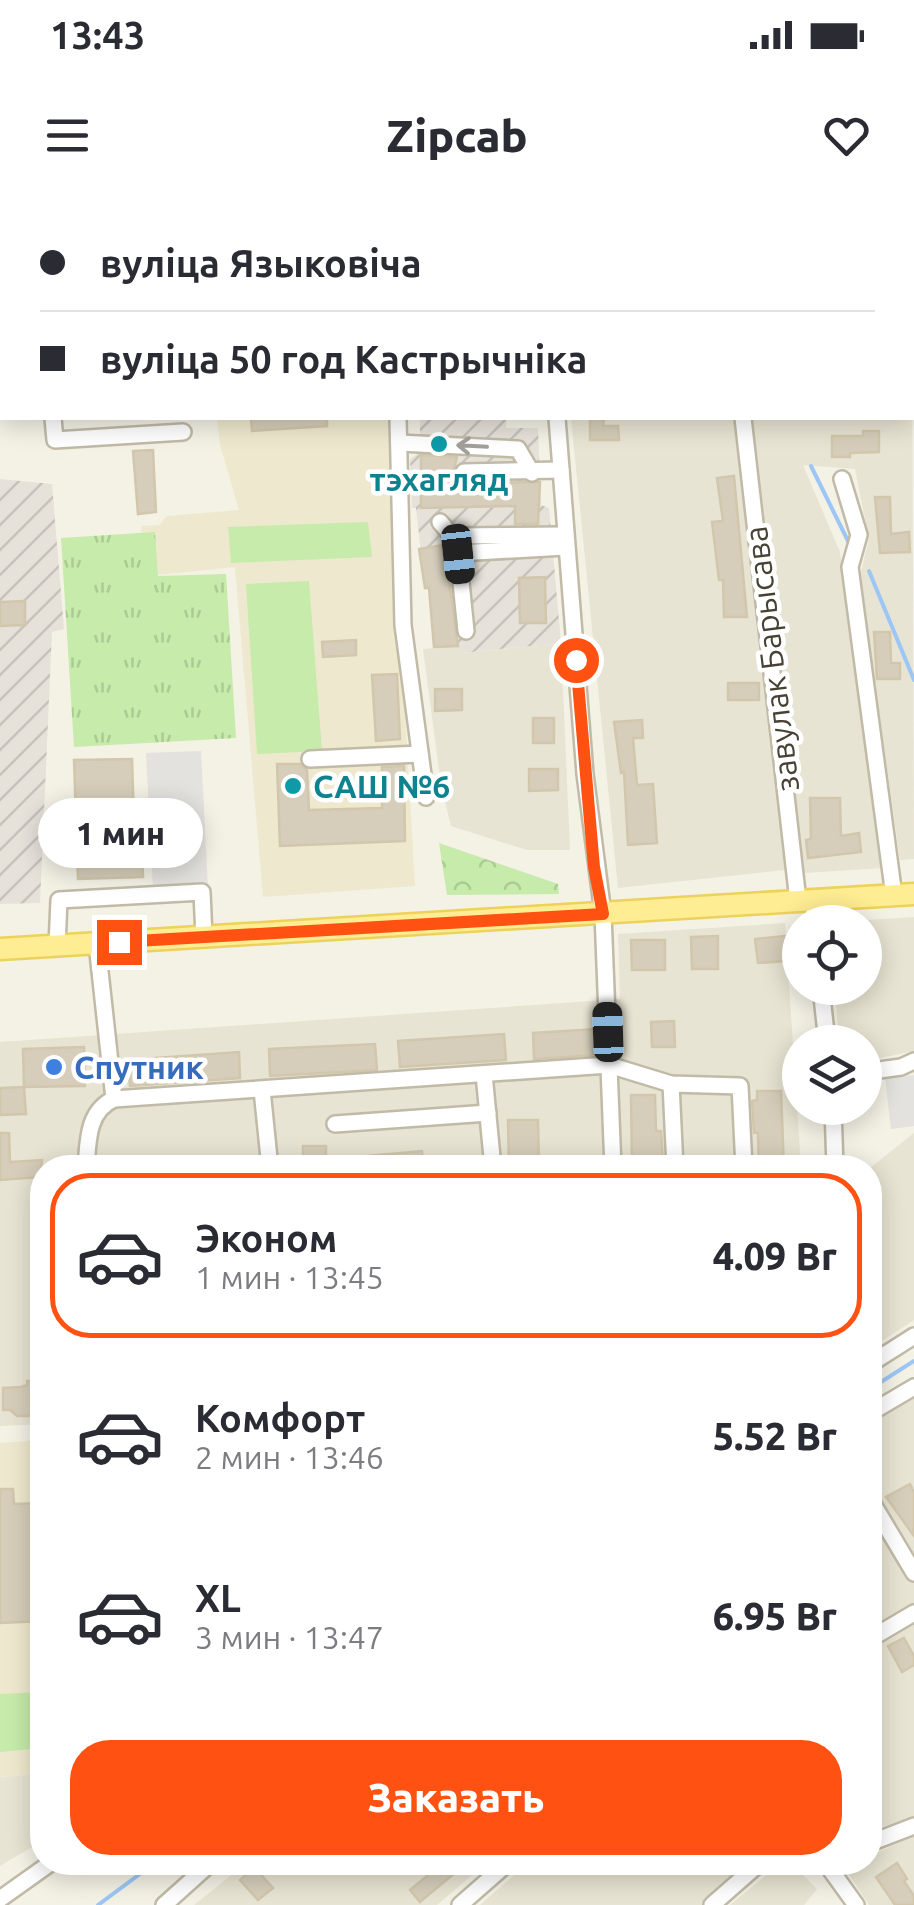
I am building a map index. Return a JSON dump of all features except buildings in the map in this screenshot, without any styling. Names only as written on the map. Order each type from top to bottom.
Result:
[{"type":"main road","points":[[0,949],[904,895]]},
{"type":"street","points":[[53,420],[55,440],[183,432]]},
{"type":"street","points":[[398,420],[404,625],[426,797]]},
{"type":"street","points":[[556,420],[585,774],[603,914],[613,1155]]},
{"type":"street","name":"завулак Барысава","points":[[742,420],[808,905]]},
{"type":"street","points":[[398,443],[518,448],[532,473]]},
{"type":"street","points":[[464,472],[560,470]]},
{"type":"street","points":[[842,478],[859,535],[850,567],[904,895]]},
{"type":"street","points":[[440,522],[452,536],[566,541]]},
{"type":"street","points":[[466,631],[458,554],[566,541]]},
{"type":"street","points":[[310,760],[420,754]]},
{"type":"street","points":[[57,946],[59,900],[155,894],[202,892],[204,938]]},
{"type":"street","points":[[97,944],[114,1099]]},
{"type":"street","points":[[882,1070],[914,1061]]},
{"type":"street","points":[[87,1155],[96,1114],[114,1099],[609,1065],[671,1084],[740,1086],[743,1155]]},
{"type":"street","points":[[484,1074],[492,1155]]},
{"type":"street","points":[[671,1084],[674,1155]]},
{"type":"street","points":[[262,1090],[269,1155]]},
{"type":"street","points":[[335,1124],[488,1112]]},
{"type":"street","points":[[834,1125],[835,1155]]},
{"type":"street","points":[[882,1356],[914,1336]]},
{"type":"street","points":[[882,1406],[914,1387]]},
{"type":"street","points":[[882,1519],[914,1573]]},
{"type":"street","points":[[882,1632],[914,1613]]},
{"type":"street","points":[[882,1838],[914,1826]]},
{"type":"street","points":[[0,1898],[33,1875]]},
{"type":"street","points":[[164,1905],[197,1875]]},
{"type":"street","points":[[462,1904],[494,1875]]},
{"type":"street","points":[[712,1905],[746,1875]]},
{"type":"street","points":[[834,1875],[856,1905]]},
{"type":"shaded area","points":[[217,420],[391,420],[415,886],[263,897],[235,567],[148,576],[141,526],[159,525],[167,516],[239,510],[220,445]]},
{"type":"shaded area","points":[[420,420],[506,420],[506,428],[538,428],[541,505],[549,508],[561,643],[461,653],[458,646],[434,647],[429,588],[425,588],[416,508],[412,508],[410,459],[420,452]]},
{"type":"shaded area","points":[[571,420],[736,420],[783,806],[785,870],[618,888]]},
{"type":"shaded area","points":[[750,420],[912,420],[914,859],[900,860],[860,576],[869,539],[855,469],[803,465],[840,552],[884,868],[804,873]]},
{"type":"shaded area","points":[[0,479],[52,484],[64,629],[52,632],[40,903],[0,904]]},
{"type":"shaded area","points":[[561,643],[570,850],[527,850],[451,826],[441,785],[423,649],[458,646],[462,653]]},
{"type":"shaded area","points":[[201,751],[208,887],[153,891],[146,753]]},
{"type":"shaded area","points":[[914,917],[914,1051],[882,1058],[882,1025],[838,1025],[836,1005],[882,1005],[882,919]]},
{"type":"shaded area","points":[[782,923],[782,1005],[790,1005],[792,1025],[782,1025],[782,1125],[798,1125],[800,1155],[30,1155],[30,1425],[0,1426],[0,1042],[620,999],[618,934]]},
{"type":"shaded area","points":[[914,1075],[914,1126],[891,1129],[885,1078]]},
{"type":"shaded area","points":[[914,1133],[914,1320],[882,1341],[882,1158]]},
{"type":"shaded area","points":[[914,1396],[914,1559],[882,1501],[882,1416]]},
{"type":"shaded area","points":[[30,1441],[30,1775],[0,1777],[0,1443]]},
{"type":"shaded area","points":[[882,1528],[914,1580],[914,1607],[882,1625]]},
{"type":"shaded area","points":[[914,1624],[914,1818],[882,1827],[882,1644]]},
{"type":"shaded area","points":[[30,1775],[30,1848],[0,1866],[0,1777]]},
{"type":"shaded area","points":[[914,1836],[914,1905],[869,1905],[849,1875],[882,1875],[882,1851]]},
{"type":"shaded area","points":[[231,1875],[472,1875],[437,1905],[194,1905]]},
{"type":"shaded area","points":[[514,1875],[736,1875],[702,1905],[480,1905]]},
{"type":"shaded area","points":[[766,1875],[803,1875],[817,1889],[804,1905],[730,1905]]},
{"type":"green space","points":[[368,522],[372,557],[231,563],[228,527]]},
{"type":"green space","points":[[155,532],[158,576],[226,574],[236,738],[74,747],[61,538]]},
{"type":"green space","points":[[309,581],[322,751],[257,754],[246,584]]},
{"type":"green space","points":[[439,843],[558,884],[559,894],[447,895]]},
{"type":"green space","points":[[30,1693],[30,1749],[0,1752],[0,1694]]},
{"type":"waterway","points":[[811,466],[849,543]]},
{"type":"waterway","points":[[869,571],[914,680]]},
{"type":"waterway","points":[[882,1381],[914,1361]]},
{"type":"waterway","points":[[98,1905],[138,1875]]},
{"type":"place","name":"тэхагляд","points":[[439,444]]},
{"type":"place","name":"САШ №6","points":[[293,786]]},
{"type":"place","name":"Спутник","points":[[54,1067]]},
{"type":"route","points":[[119,942],[603,914],[594,867],[576,660]]}]
